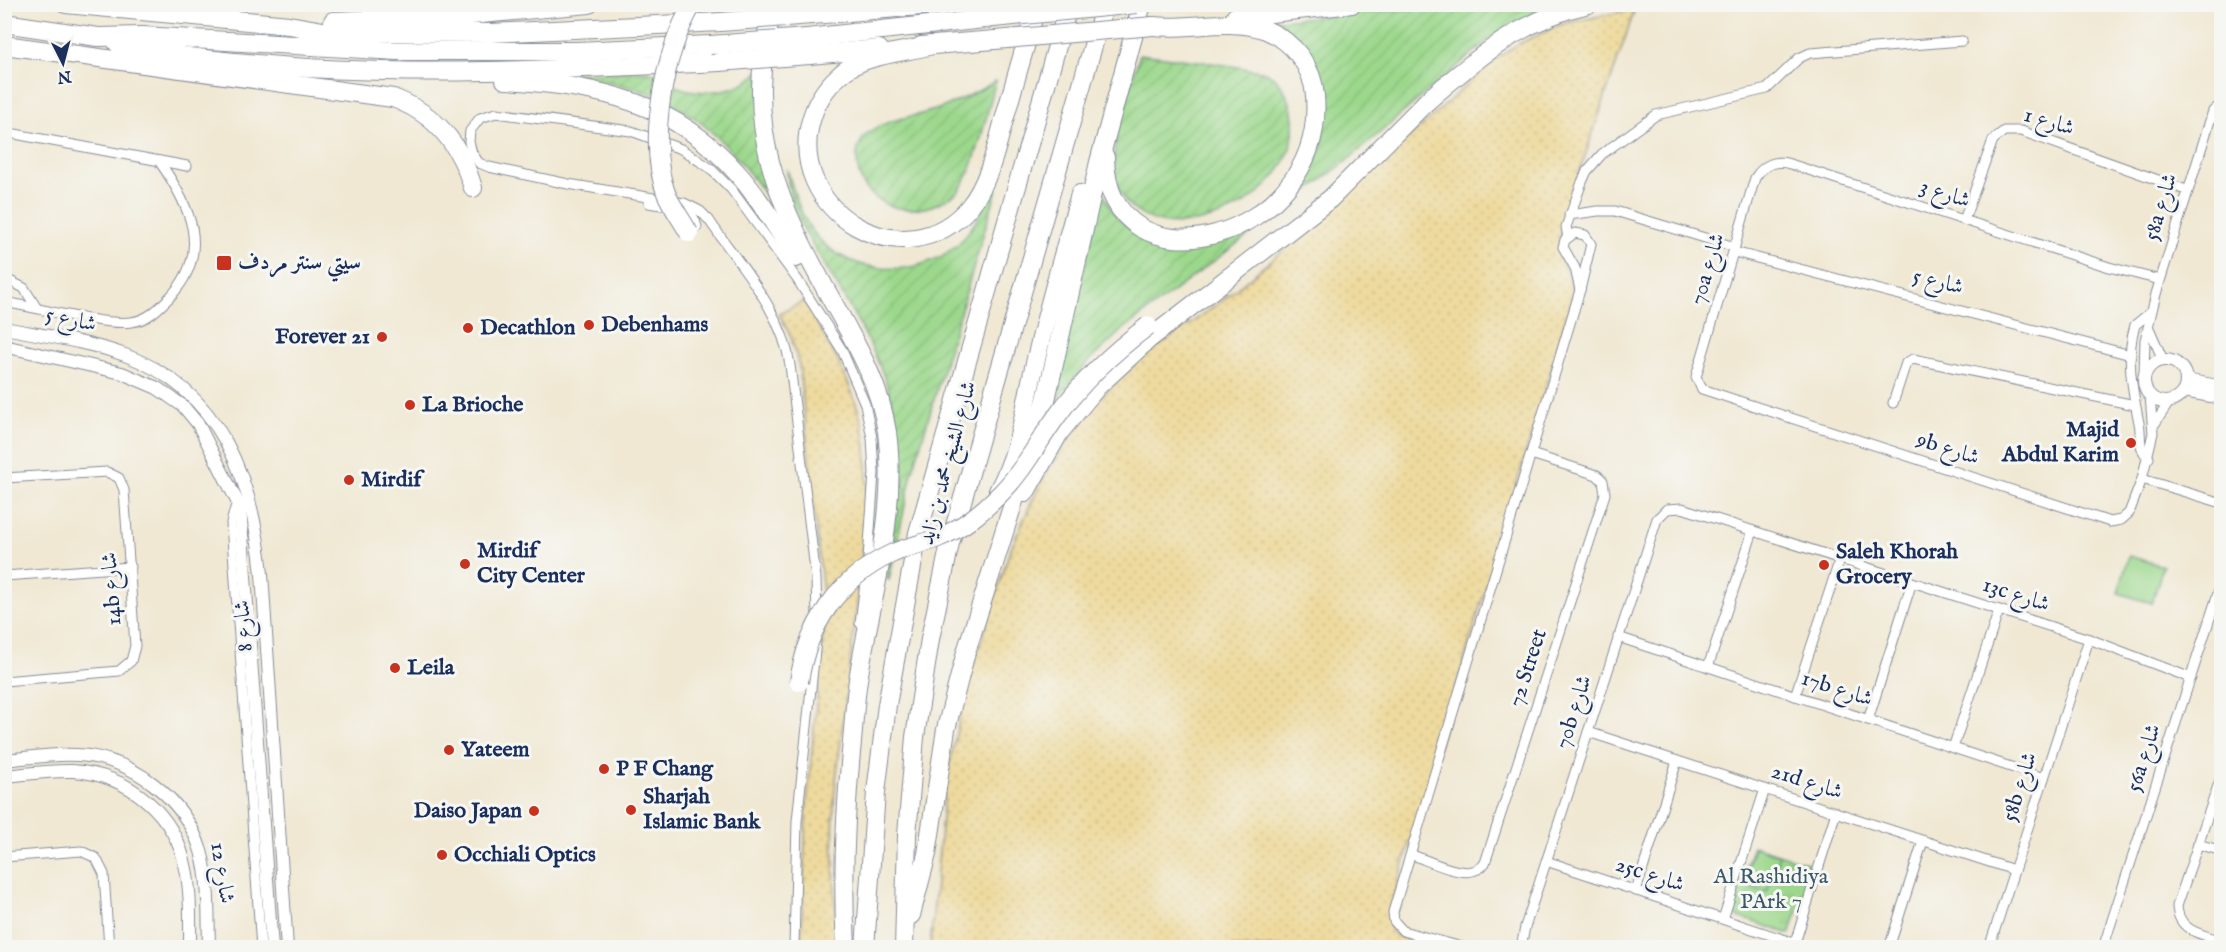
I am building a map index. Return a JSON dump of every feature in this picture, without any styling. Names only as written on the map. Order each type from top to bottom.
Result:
[{"type":"highway","points":[[66,4],[289,25],[329,32],[408,34],[585,30],[945,4]]},
{"type":"highway","points":[[289,25],[482,14],[589,4]]},
{"type":"highway","points":[[692,231],[669,199],[663,178],[659,135],[663,91],[676,38],[693,4]]},
{"type":"highway","points":[[774,4],[761,72],[766,149],[788,219],[865,360],[881,402],[889,460],[886,520],[858,676],[844,821],[843,888],[846,948]]},
{"type":"highway","points":[[932,45],[871,58],[847,70],[827,88],[810,124],[808,160],[821,195],[846,221],[879,236],[903,239],[928,235],[954,221],[974,200],[998,142],[1037,4]]},
{"type":"highway","name":"شارع الشيخ محمد بن زايد","points":[[865,948],[876,792],[887,705],[918,533],[1069,4]]},
{"type":"highway","name":"شارع الشيخ محمد بن زايد","points":[[904,941],[907,835],[915,737],[930,639],[950,543],[1105,4]]},
{"type":"highway","points":[[398,71],[719,62],[808,46],[1003,17],[1135,4],[1035,360],[1016,453],[1005,479],[990,504]]},
{"type":"highway","points":[[904,941],[927,854],[946,729],[966,652],[1046,400],[1109,125],[1142,4]]},
{"type":"highway","points":[[98,37],[142,36],[397,51],[576,51],[710,45],[932,45],[1153,26],[1352,4]]},
{"type":"highway","points":[[799,682],[804,655],[814,629],[828,605],[847,584],[880,560],[955,530],[990,504],[1019,473],[1058,415],[1084,382],[1114,353],[1335,180],[1481,55],[1519,30],[1561,12],[1589,4]]},
{"type":"highway","points":[[4,23],[98,37],[141,49],[230,61],[287,67],[398,71],[555,83],[591,88],[635,102],[677,123],[700,138],[740,176],[811,281],[845,324]]},
{"type":"highway","points":[[1109,125],[1106,171],[1112,197],[1130,220],[1147,231],[1164,236],[1202,237],[1243,225],[1278,201],[1303,166],[1315,125],[1315,92],[1305,65],[1288,43],[1265,30],[1249,26],[1179,28],[1153,26]]},
{"type":"highway","points":[[4,45],[393,98],[418,109],[440,126],[461,155],[473,188]]},
{"type":"highway","points":[[998,548],[1052,445],[1076,410],[1097,387],[1149,339],[1330,199],[1432,96]]},
{"type":"street","points":[[1580,290],[1575,268],[1564,251],[1564,244],[1568,237],[1566,227],[1569,215],[1593,162],[1656,115],[1767,89],[1799,58],[1810,53],[1962,41]]},
{"type":"street","name":"58a شارع","points":[[2144,374],[2145,340],[2150,328],[2151,312],[2159,282],[2187,187],[2213,111],[2222,103]]},
{"type":"street","points":[[794,948],[797,821],[816,647],[817,601],[799,428],[786,343],[772,312],[700,211],[684,203],[568,184],[484,165],[470,147],[469,137],[473,126],[485,116],[501,113],[614,128],[664,141],[696,158],[721,178],[741,201],[797,279],[842,350],[865,404],[874,456],[871,534],[858,644],[858,676]]},
{"type":"street","name":"شارع 1","points":[[1967,221],[1993,140],[2004,131],[2013,130],[2187,187]]},
{"type":"street","points":[[4,132],[187,166]]},
{"type":"street","points":[[4,302],[131,322],[151,315],[172,295],[189,262],[193,234],[186,204],[159,161]]},
{"type":"street","name":"شارع 3","points":[[1769,165],[1784,162],[2159,282]]},
{"type":"street","name":"70a شارع","points":[[1702,389],[1697,384],[1696,373],[1755,178],[1769,165]]},
{"type":"street","points":[[568,184],[586,190],[689,211],[695,217],[692,231]]},
{"type":"street","name":"شارع 5","points":[[1569,215],[1598,211],[1615,212],[1734,249],[2131,355]]},
{"type":"street","points":[[1462,948],[1413,933],[1400,920],[1398,903],[1580,290],[1591,244],[1582,234],[1568,237]]},
{"type":"street","points":[[4,278],[24,288],[36,307]]},
{"type":"street","points":[[2149,458],[2142,450],[2134,405],[2131,355],[2135,325],[2151,312]]},
{"type":"street","name":"شارع 5","points":[[4,328],[94,345],[128,356]]},
{"type":"street","name":"58a شارع","points":[[2150,328],[2163,360]]},
{"type":"street","name":"شارع 5","points":[[4,346],[122,373]]},
{"type":"street","name":"شارع 8","points":[[128,356],[179,384],[202,406],[223,438],[253,505],[262,574],[287,948]]},
{"type":"street","points":[[1893,404],[1906,363],[1913,359],[2134,405]]},
{"type":"street","points":[[2163,360],[2177,363],[2184,371],[2185,385],[2170,401],[2161,402],[2150,396],[2143,383],[2144,374],[2154,362],[2163,360]]},
{"type":"street","name":"شارع 8","points":[[122,373],[157,388],[192,416],[205,436],[237,501],[244,539],[272,948]]},
{"type":"street","points":[[2185,385],[2222,387]]},
{"type":"street","points":[[2185,385],[2222,398]]},
{"type":"street","name":"9b شارع","points":[[1702,389],[2110,522],[2121,520],[2129,513],[2149,458],[2153,428],[2150,396]]},
{"type":"street","name":"9b شارع","points":[[2153,428],[2170,401]]},
{"type":"street","name":"72 Street","points":[[1412,855],[1467,873],[1477,872],[1485,863],[1605,494],[1605,485],[1597,475],[1531,454]]},
{"type":"street","name":"14b شارع","points":[[4,478],[107,472],[119,478],[124,489],[134,654],[126,667],[111,672],[4,681]]},
{"type":"street","points":[[2143,476],[2220,501]]},
{"type":"street","points":[[237,501],[231,523],[261,948]]},
{"type":"street","name":"13c شارع","points":[[1663,511],[1671,507],[1682,508],[2192,674]]},
{"type":"street","name":"70b شارع","points":[[1521,948],[1525,927],[1618,638],[1657,519],[1663,511]]},
{"type":"street","points":[[1708,667],[1753,531]]},
{"type":"street","points":[[1795,696],[1840,559]]},
{"type":"street","points":[[4,576],[130,567]]},
{"type":"street","name":"56a شارع","points":[[2103,948],[2222,581]]},
{"type":"street","points":[[1868,720],[1912,582]]},
{"type":"street","points":[[1953,748],[1999,610]]},
{"type":"street","name":"17b شارع","points":[[1618,638],[2044,778]]},
{"type":"street","name":"58b شارع","points":[[1989,948],[2089,639]]},
{"type":"street","name":"21d شارع","points":[[1588,732],[2014,870]]},
{"type":"street","name":"شارع 12","points":[[4,760],[66,755],[89,756],[123,766],[153,783],[175,805],[190,826],[205,868],[209,948]]},
{"type":"street","points":[[1636,891],[1677,761]]},
{"type":"street","name":"شارع 12","points":[[4,776],[60,771],[83,772],[106,778],[139,794],[156,808],[172,829],[181,849],[188,883],[190,948]]},
{"type":"street","points":[[2222,774],[2177,906],[2182,924],[2194,932],[2222,941]]},
{"type":"street","points":[[1723,919],[1765,789]]},
{"type":"street","points":[[1795,943],[1836,813]]},
{"type":"street","points":[[1889,948],[1923,841]]},
{"type":"street","points":[[2198,844],[2222,851]]},
{"type":"street","points":[[4,857],[81,851],[96,858],[104,874],[109,948]]},
{"type":"street","name":"25c شارع","points":[[1546,861],[1810,948]]},
{"type":"street","points":[[267,878],[273,887],[276,910],[285,915]]},
{"type":"street","name":"70b شارع","points":[[1515,948],[1525,927]]},
{"type":"sand","points":[[1635,9],[1561,226],[1560,254],[1573,295],[1391,906],[1390,929],[1396,935],[1428,947],[930,948],[945,785],[966,688],[1010,550],[1041,482],[1086,412],[1137,362],[1222,301],[1327,214],[1488,65],[1518,44],[1562,24]]},
{"type":"sand","points":[[804,301],[852,391],[862,424],[867,456],[862,555],[834,801],[833,843],[837,947],[801,947],[806,813],[825,613],[799,365],[791,337],[779,314]]},
{"type":"green space","points":[[1455,5],[1559,5],[1516,22],[1494,35],[1343,164],[1121,331],[1090,360],[1050,407],[1103,189],[1107,201],[1119,219],[1136,230],[1157,236],[1216,241],[1250,230],[1267,219],[1282,207],[1308,177],[1323,139],[1321,78],[1307,50],[1268,21]]},
{"type":"green space","points":[[1140,54],[1249,69],[1263,72],[1276,79],[1291,105],[1293,118],[1288,153],[1269,182],[1241,205],[1207,219],[1173,223],[1143,216],[1122,195],[1114,160],[1120,121]]},
{"type":"green space","points":[[641,71],[650,72],[671,84],[688,90],[710,91],[743,84],[759,71],[781,218],[737,158],[715,135],[691,116],[665,101],[636,89],[602,80],[562,75]]},
{"type":"green space","points":[[996,81],[973,163],[968,176],[955,194],[937,204],[909,209],[884,203],[873,196],[859,174],[857,156],[861,141],[869,132],[894,121],[946,106]]},
{"type":"green space","points":[[787,169],[794,194],[813,232],[827,246],[844,257],[862,265],[882,268],[902,268],[940,257],[963,239],[978,218],[993,187],[997,189],[912,473],[889,580],[887,579],[898,483],[894,411],[883,373],[870,345],[802,226],[791,198]]},
{"type":"green space","points":[[2129,556],[2163,566],[2152,603],[2118,593]]},
{"type":"green space","name":"Al Rashidiya PArk 7","points":[[1753,846],[1813,865],[1790,934],[1730,914]]},
{"type":"green space","points":[[1754,847],[1779,855],[1767,892],[1742,884]]},
{"type":"place","name":"سيتي سنتر مردف","points":[[224,263]]},
{"type":"place","name":"Debenhams","points":[[589,325]]},
{"type":"place","name":"Decathlon","points":[[468,328]]},
{"type":"place","name":"Forever 21","points":[[382,337]]},
{"type":"place","name":"La Brioche","points":[[410,405]]},
{"type":"place","name":"Majid Abdul Karim","points":[[2131,443]]},
{"type":"place","name":"Mirdif","points":[[349,480]]},
{"type":"place","name":"Mirdif City Center","points":[[465,564]]},
{"type":"place","name":"Saleh Khorah Grocery","points":[[1824,565]]},
{"type":"place","name":"Leila","points":[[395,668]]},
{"type":"place","name":"Yateem","points":[[449,750]]},
{"type":"place","name":"P F Chang","points":[[604,769]]},
{"type":"place","name":"Sharjah Islamic Bank","points":[[631,810]]},
{"type":"place","name":"Daiso Japan","points":[[534,811]]},
{"type":"place","name":"Occhiali Optics","points":[[442,855]]}]
